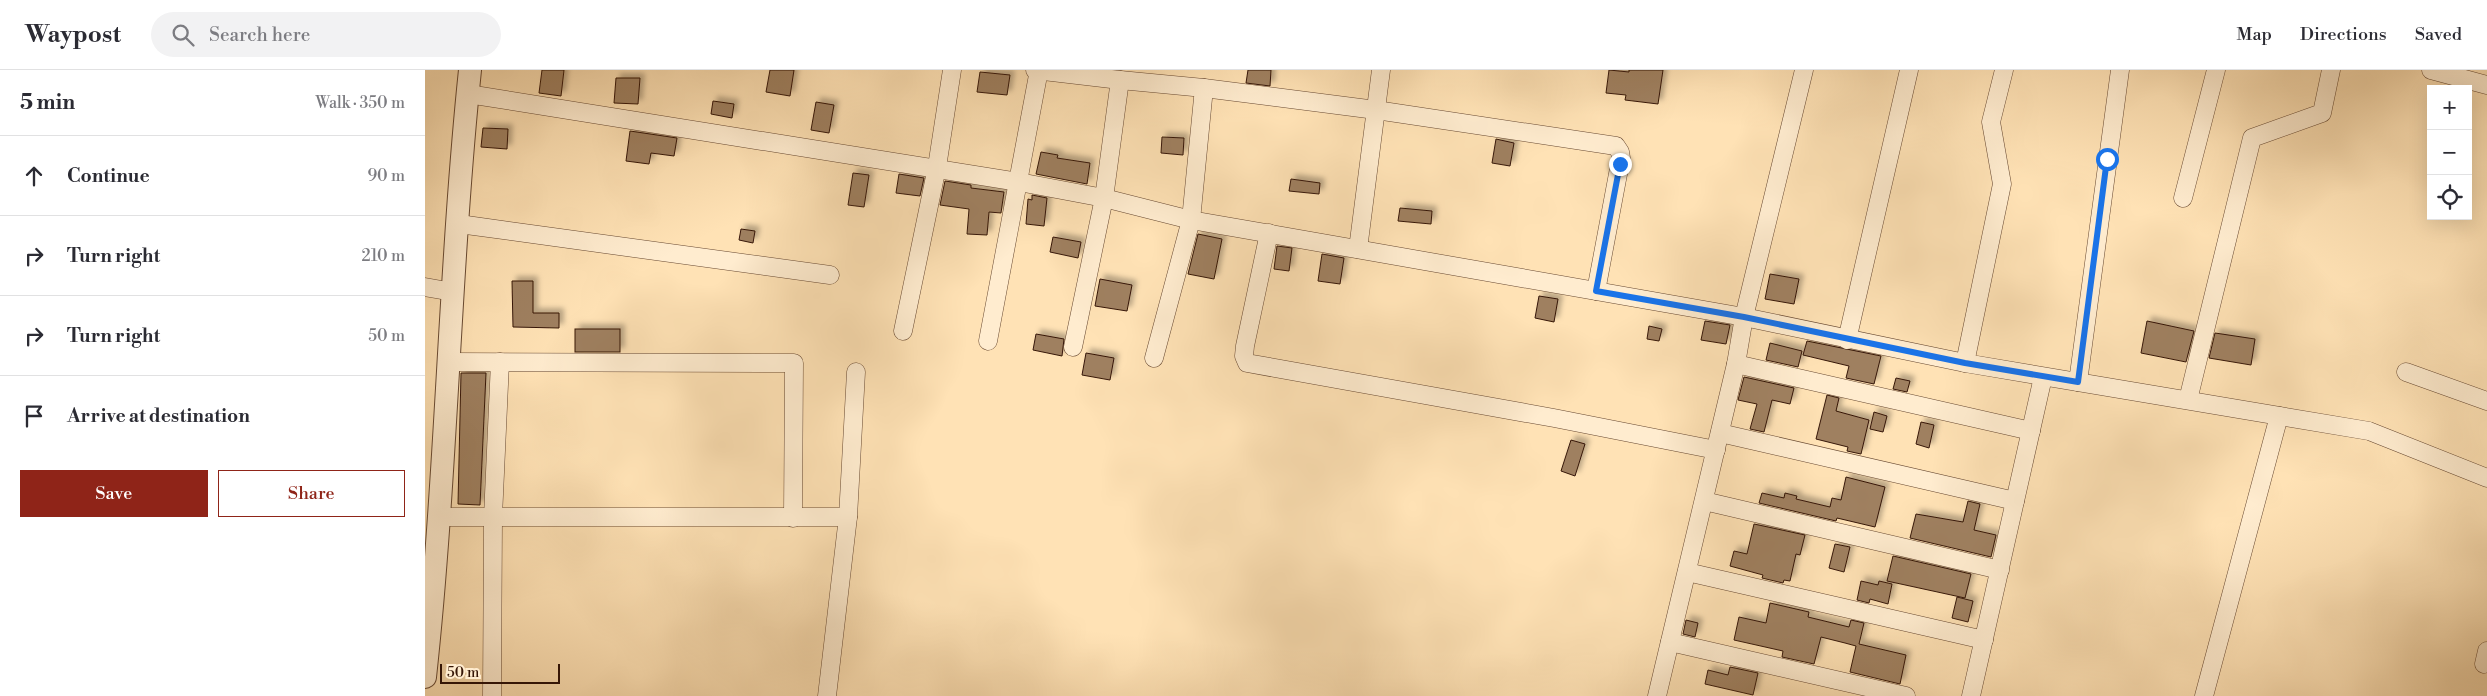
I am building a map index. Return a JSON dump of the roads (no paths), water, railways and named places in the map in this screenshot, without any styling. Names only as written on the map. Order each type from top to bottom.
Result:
[{"type":"street","points":[[425,677],[431,574],[441,517],[448,362],[470,70]]},
{"type":"street","points":[[903,331],[937,167],[952,70]]},
{"type":"street","points":[[988,341],[1019,182],[1037,70],[1204,88],[1376,110],[1611,144],[1619,148],[1621,158],[1596,291]]},
{"type":"street","points":[[1358,249],[1381,70]]},
{"type":"street","points":[[1657,696],[1718,442],[1736,364],[1744,317],[1803,70]]},
{"type":"street","points":[[1847,340],[1909,70]]},
{"type":"street","points":[[1965,363],[2002,184],[1991,122],[2004,70]]},
{"type":"street","points":[[2078,382],[2120,70]]},
{"type":"street","points":[[2183,198],[2216,70]]},
{"type":"street","points":[[2188,400],[2252,138],[2322,113],[2331,70]]},
{"type":"street","points":[[2431,70],[2487,85]]},
{"type":"street","points":[[1073,347],[1104,198],[1120,80]]},
{"type":"street","points":[[1154,358],[1191,220],[1204,88]]},
{"type":"street","points":[[468,94],[937,167],[1104,198],[1191,220],[1744,317],[1847,340],[1965,363],[2369,431],[2487,478]]},
{"type":"street","points":[[459,224],[829,275]]},
{"type":"street","points":[[1269,233],[1245,346],[1244,356],[1247,363],[1554,418],[1718,442],[2015,501]]},
{"type":"street","points":[[425,287],[453,292]]},
{"type":"street","points":[[448,362],[794,363],[793,518]]},
{"type":"street","points":[[491,696],[493,517],[499,362]]},
{"type":"street","points":[[1736,364],[2031,431]]},
{"type":"street","points":[[827,696],[848,517],[856,372]]},
{"type":"street","points":[[2406,372],[2487,401]]},
{"type":"street","points":[[1971,696],[2043,377]]},
{"type":"street","points":[[2204,696],[2279,416]]},
{"type":"street","points":[[1703,501],[1999,570]]},
{"type":"street","points":[[441,517],[848,517]]},
{"type":"street","points":[[1687,572],[1984,640]]},
{"type":"street","points":[[1670,642],[1906,696]]}]
